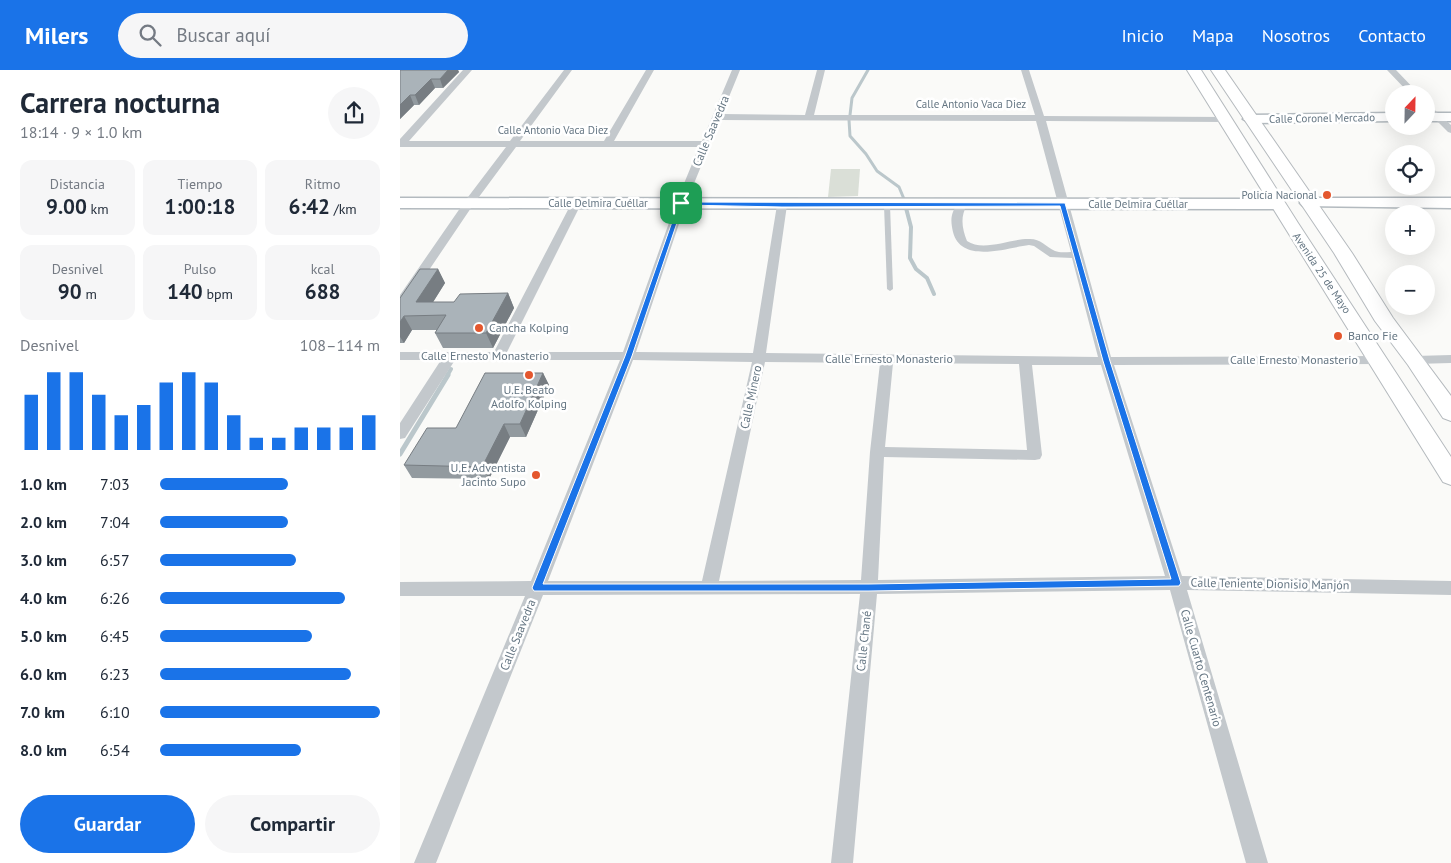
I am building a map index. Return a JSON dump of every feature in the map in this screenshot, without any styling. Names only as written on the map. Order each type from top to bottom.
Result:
[{"type":"main road","points":[[1199,77],[1217,84],[1223,78],[1343,253],[1386,321],[1451,414]]},
{"type":"main road","name":"Avenida 25 de Mayo","points":[[1199,77],[1275,204],[1379,360],[1451,476]]},
{"type":"main road","name":"Calle Coronel Mercado","points":[[1250,119],[1385,118]]},
{"type":"main road","name":"Calle Delmira Cuéllar","points":[[400,203],[782,205],[1275,204]]},
{"type":"main road","points":[[1308,203],[1451,203]]},
{"type":"main road","points":[[1305,248],[1320,258],[1332,261],[1341,259],[1343,253]]},
{"type":"main road","points":[[1331,287],[1333,282],[1338,280],[1350,284],[1373,312],[1386,321]]},
{"type":"street","points":[[400,144],[468,70]]},
{"type":"street","points":[[400,304],[469,203],[568,70]]},
{"type":"street","points":[[608,143],[650,70]]},
{"type":"street","name":"Calle Saavedra","points":[[424,863],[537,588],[628,356],[681,203],[736,70]]},
{"type":"street","points":[[809,117],[821,70]]},
{"type":"street","name":"Calle Cuarto Centenario","points":[[1025,70],[1040,117],[1106,361],[1176,583],[1257,863]]},
{"type":"street","points":[[1391,70],[1406,85]]},
{"type":"street","name":"Calle Antonio Vaca Diez","points":[[718,117],[1224,119]]},
{"type":"street","points":[[1438,117],[1451,130]]},
{"type":"street","name":"Calle Antonio Vaca Diez","points":[[400,144],[705,144]]},
{"type":"street","points":[[499,356],[576,204]]},
{"type":"street","name":"Calle Minero","points":[[709,588],[759,358],[782,205]]},
{"type":"street","points":[[962,205],[955,214],[955,222],[962,242],[968,246],[982,248],[1029,242],[1036,243],[1054,255],[1077,255]]},
{"type":"street","name":"Calle Ernesto Monasterio","points":[[400,356],[628,356],[1106,361],[1379,360]]},
{"type":"street","points":[[400,434],[450,357]]},
{"type":"street","name":"Calle Chané","points":[[842,863],[869,587],[877,452],[887,359]]},
{"type":"street","points":[[1415,360],[1451,359]]},
{"type":"street","points":[[877,452],[1035,456],[1025,360]]},
{"type":"street","name":"Calle Teniente Dionisio Manjón","points":[[400,589],[869,587],[1176,583],[1451,588]]},
{"type":"lane","points":[[887,205],[890,289]]},
{"type":"shaded area","points":[[831,169],[860,169],[858,196],[828,197]]},
{"type":"building","points":[[400,70],[448,70],[440,79],[431,79],[415,95],[410,95],[400,105]]},
{"type":"building","points":[[420,269],[438,269],[416,302],[454,302],[460,294],[508,293],[486,333],[435,333],[446,315],[404,316],[400,322],[400,298]]},
{"type":"building","points":[[485,373],[543,373],[520,424],[504,424],[482,467],[404,465],[427,428],[456,428]]},
{"type":"waterway","points":[[850,115],[852,98],[868,70]]},
{"type":"waterway","points":[[849,120],[850,136],[866,154],[877,171],[899,187],[904,199]]},
{"type":"waterway","points":[[906,208],[911,227],[910,258],[916,269],[927,278],[934,294]]},
{"type":"waterway","points":[[447,376],[451,369]]},
{"type":"waterway","points":[[400,454],[448,375]]},
{"type":"place","name":"Policía Nacional","points":[[1327,195]]},
{"type":"place","name":"Cancha Kolping","points":[[479,328]]},
{"type":"place","name":"Banco Fie","points":[[1338,336]]},
{"type":"place","name":"U.E. Beato Adolfo Kolping","points":[[529,375]]},
{"type":"place","name":"U.E. Adventista Jacinto Supo","points":[[536,475]]},
{"type":"route","points":[[681,203],[782,205],[1063,204],[1106,361],[1176,583],[869,587],[537,588],[628,356],[681,203]]}]
